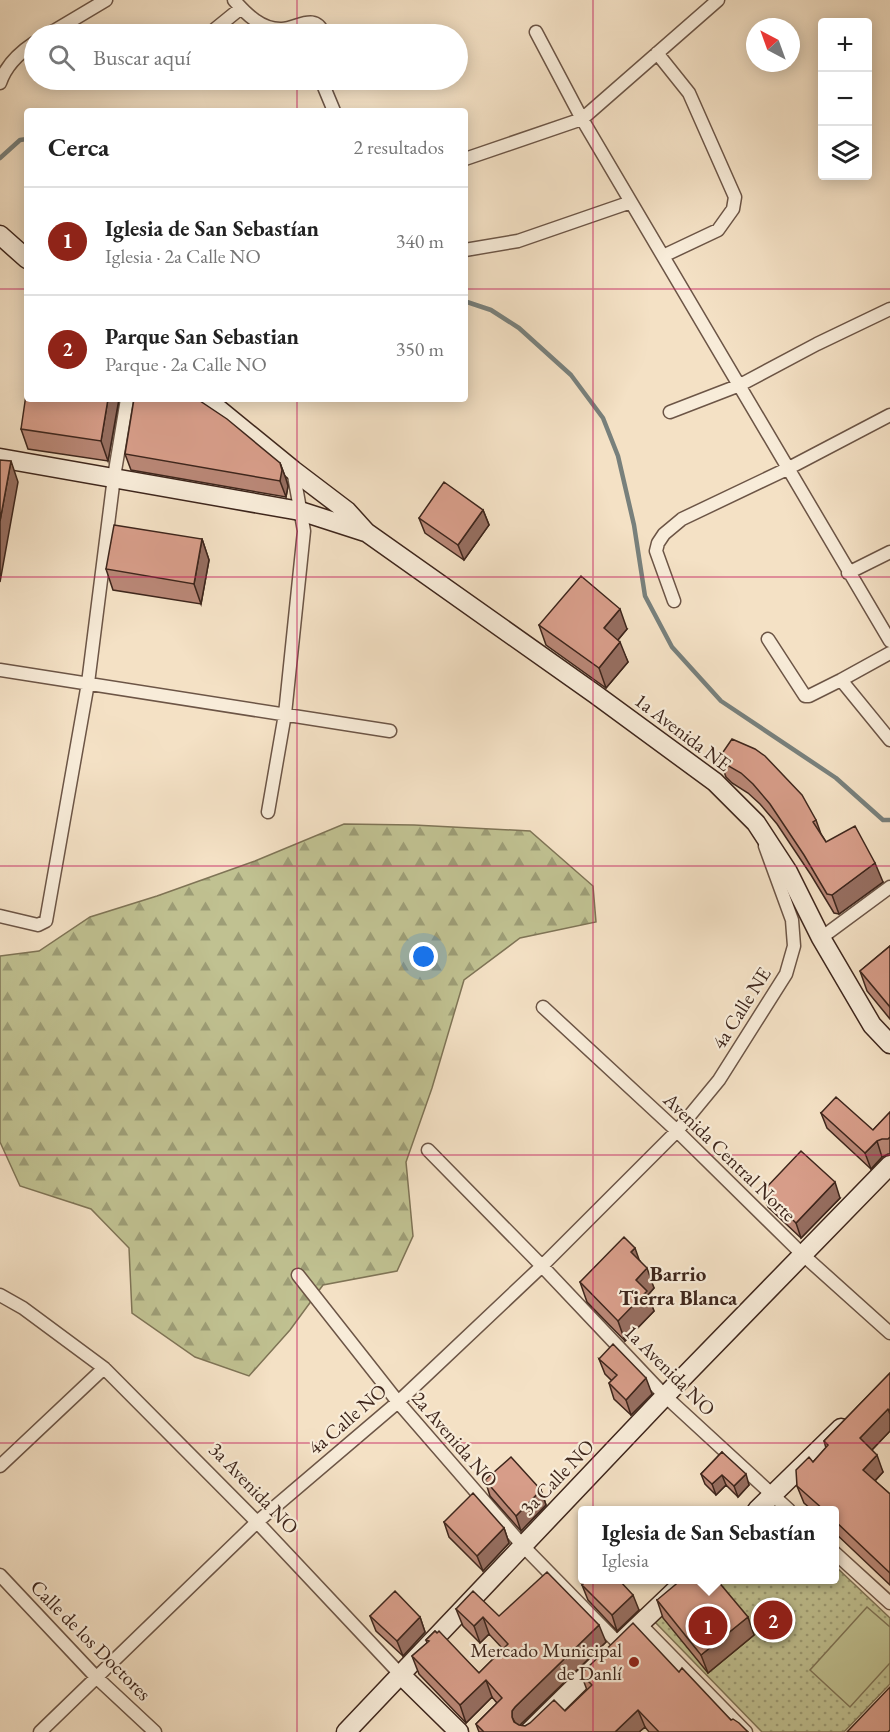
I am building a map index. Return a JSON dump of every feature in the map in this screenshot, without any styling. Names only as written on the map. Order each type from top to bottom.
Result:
[{"type":"main road","points":[[0,235],[24,256]]},
{"type":"main road","points":[[210,402],[347,511],[366,532]]},
{"type":"main road","points":[[0,458],[300,511],[366,532]]},
{"type":"main road","name":"1a Avenida NE","points":[[366,532],[715,782],[756,823],[788,872],[820,938],[872,1025],[890,1044]]},
{"type":"main road","name":"3a Calle NO","points":[[346,1732],[665,1396],[890,1165]]},
{"type":"main road","points":[[761,1506],[856,1413]]},
{"type":"main road","points":[[529,1732],[682,1584]]},
{"type":"main road","name":"3a Avenida NO","points":[[400,1674],[459,1732]]},
{"type":"street","points":[[66,24],[106,0]]},
{"type":"street","points":[[468,158],[582,119],[718,0]]},
{"type":"street","points":[[218,24],[237,4],[253,20],[262,24]]},
{"type":"street","points":[[536,32],[582,119],[890,641]]},
{"type":"street","points":[[0,83],[9,65],[24,51]]},
{"type":"street","points":[[657,53],[690,93],[735,197],[733,209],[718,230],[663,256]]},
{"type":"street","points":[[325,90],[333,108]]},
{"type":"street","points":[[468,249],[518,241],[631,202]]},
{"type":"street","points":[[670,412],[740,385],[890,309]]},
{"type":"street","points":[[0,916],[38,925],[46,921],[88,683],[114,477],[126,402]]},
{"type":"street","points":[[674,601],[656,551],[664,534],[682,519],[787,469],[890,415]]},
{"type":"street","points":[[268,812],[285,714],[304,531],[293,470]]},
{"type":"street","points":[[848,573],[890,552]]},
{"type":"street","points":[[768,639],[805,696],[841,680],[890,653]]},
{"type":"street","points":[[0,670],[390,731]]},
{"type":"street","points":[[841,680],[890,740]]},
{"type":"street","name":"4a Calle NE","points":[[677,1131],[726,1070],[786,974],[794,946],[792,920],[756,823]]},
{"type":"street","points":[[820,938],[890,887]]},
{"type":"street","name":"Avenida Central Norte","points":[[543,1007],[677,1131],[802,1254],[890,1333]]},
{"type":"street","name":"4a Calle NO","points":[[40,1732],[257,1522],[398,1402],[542,1266],[677,1131]]},
{"type":"street","name":"1a Avenida NO","points":[[428,1150],[665,1396],[784,1506]]},
{"type":"street","name":"2a Avenida NO","points":[[298,1275],[398,1402],[523,1546],[619,1644]]},
{"type":"street","name":"3a Avenida NO","points":[[0,1295],[23,1308],[104,1368],[257,1522],[400,1674]]},
{"type":"street","points":[[0,1466],[104,1368]]},
{"type":"street","points":[[839,1557],[890,1603]]},
{"type":"street","name":"Calle de los Doctores","points":[[0,1575],[96,1677],[155,1732]]},
{"type":"street","points":[[640,1624],[746,1732]]},
{"type":"green space","points":[[344,824],[530,831],[593,886],[596,922],[520,938],[464,980],[432,1088],[406,1162],[413,1236],[397,1271],[323,1285],[290,1330],[249,1376],[195,1357],[132,1313],[129,1248],[91,1209],[20,1186],[0,1142],[0,956],[39,951],[90,917],[255,861]]},
{"type":"green space","points":[[839,1570],[890,1618],[890,1684],[844,1732],[762,1732],[655,1622],[694,1584],[839,1584]]},
{"type":"green space","points":[[867,1607],[890,1627],[890,1663],[850,1707],[810,1670]]},
{"type":"building","points":[[25,402],[108,402],[101,441],[21,429]]},
{"type":"building","points":[[134,402],[202,402],[227,419],[280,463],[282,470],[280,481],[125,454]]},
{"type":"building","points":[[0,460],[11,461],[0,521]]},
{"type":"building","points":[[444,482],[483,510],[458,545],[419,518]]},
{"type":"building","points":[[114,525],[202,539],[194,584],[106,569]]},
{"type":"building","points":[[581,576],[620,609],[604,628],[620,642],[599,668],[539,625]]},
{"type":"building","points":[[732,739],[765,756],[802,795],[816,820],[813,822],[826,842],[855,826],[875,863],[832,895],[827,894],[770,804],[741,773],[719,758]]},
{"type":"building","points":[[890,946],[890,1007],[860,971]]},
{"type":"building","points":[[836,1097],[873,1130],[890,1112],[890,1137],[877,1141],[865,1153],[821,1113]]},
{"type":"building","points":[[801,1151],[835,1182],[796,1223],[763,1191]]},
{"type":"building","points":[[624,1237],[635,1248],[631,1252],[647,1268],[636,1280],[647,1291],[618,1321],[580,1282]]},
{"type":"building","points":[[613,1344],[646,1378],[626,1400],[609,1383],[617,1375],[599,1359]]},
{"type":"building","points":[[890,1373],[890,1411],[888,1409],[860,1438],[877,1455],[863,1470],[890,1494],[890,1573],[839,1525],[839,1506],[820,1506],[797,1486],[796,1470],[809,1457],[813,1462],[828,1445],[824,1441]]},
{"type":"building","points":[[722,1452],[746,1474],[734,1486],[722,1475],[712,1484],[701,1474]]},
{"type":"building","points":[[511,1457],[541,1490],[516,1516],[485,1480]]},
{"type":"building","points":[[473,1493],[504,1528],[477,1556],[444,1522]]},
{"type":"building","points":[[547,1572],[599,1625],[515,1707],[512,1711],[514,1722],[525,1726],[554,1700],[565,1711],[592,1685],[581,1674],[633,1623],[679,1672],[682,1668],[731,1720],[739,1723],[748,1732],[659,1732],[638,1710],[615,1732],[484,1732],[476,1724],[502,1698],[486,1680],[460,1705],[412,1656],[429,1641],[426,1640],[435,1631],[437,1633],[439,1631],[479,1673],[508,1644],[483,1617],[474,1626],[456,1609],[473,1591],[499,1616]]},
{"type":"building","points":[[623,1584],[633,1595],[612,1615],[582,1585]]},
{"type":"building","points":[[676,1584],[720,1584],[748,1617],[701,1655],[657,1600]]},
{"type":"building","points":[[395,1591],[420,1617],[397,1641],[370,1616]]},
{"type":"building","points":[[890,1687],[890,1730],[888,1732],[847,1732]]},
{"type":"waterway","points":[[0,158],[20,140],[24,139]]},
{"type":"waterway","points":[[468,302],[491,310],[519,328],[571,375],[603,418],[618,456],[634,525],[645,596],[672,647],[721,701],[836,778],[883,820],[890,820]]},
{"type":"place","name":"Parque San Sebastian","points":[[773,1620]]},
{"type":"place","name":"Iglesia de San Sebastían","points":[[708,1626]]},
{"type":"place","name":"Mercado Municipal de Danlí","points":[[634,1662]]},
{"type":"district","name":"Barrio Tierra Blanca","points":[[678,1285]]}]
